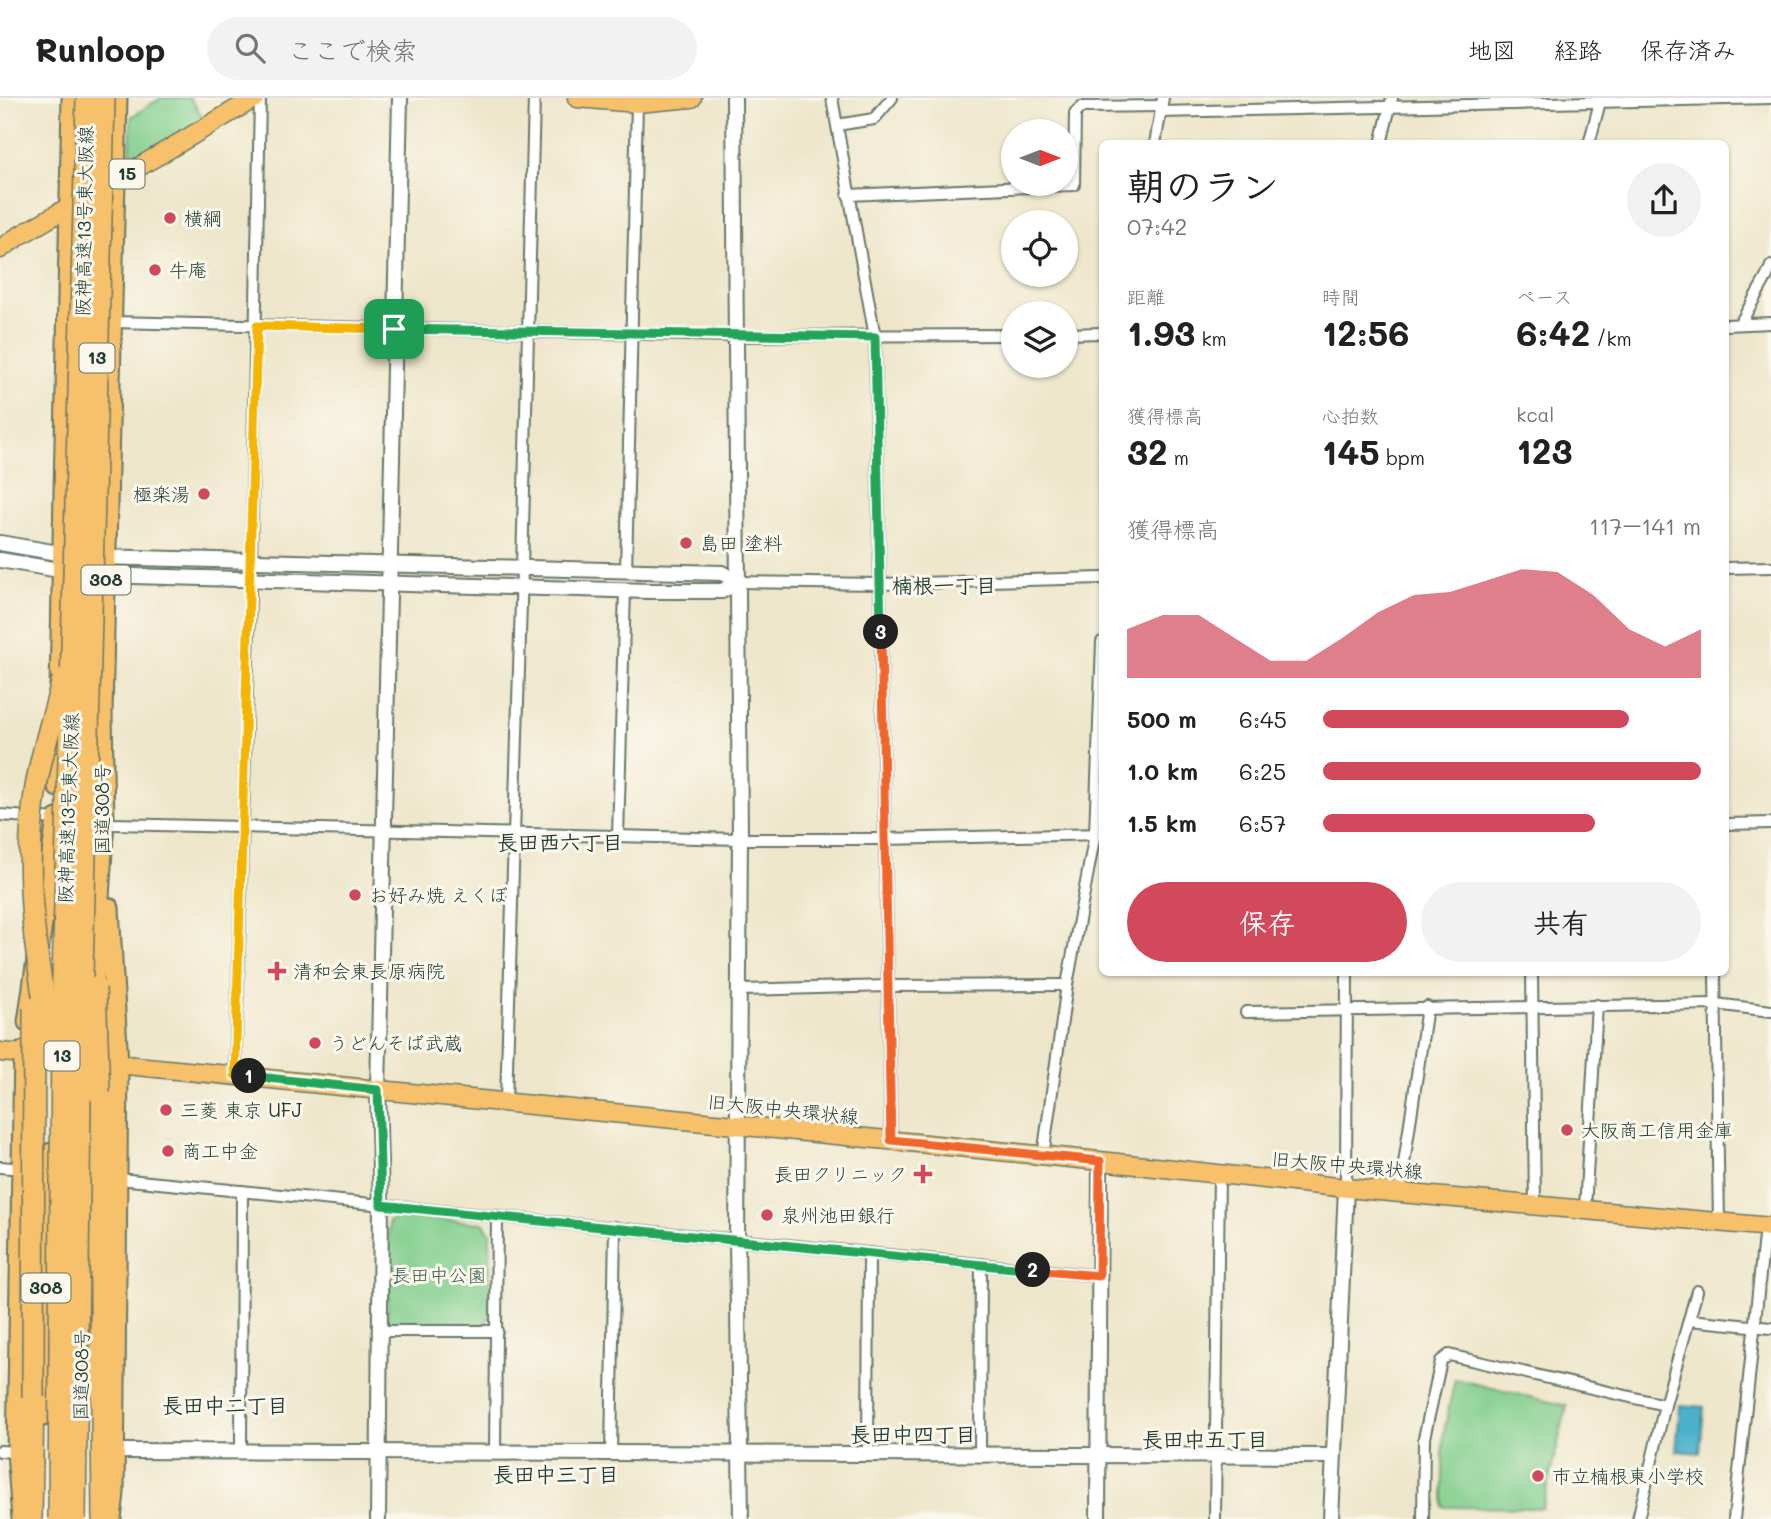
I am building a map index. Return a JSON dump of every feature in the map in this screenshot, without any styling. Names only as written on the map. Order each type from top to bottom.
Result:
[{"type":"highway","name":"国道308号","points":[[41,1519],[55,1057],[57,819],[72,98]]},
{"type":"highway","name":"阪神高速13号東大阪線","points":[[59,1519],[63,988],[87,98]]},
{"type":"highway","name":"阪神高速13号東大阪線","points":[[77,1519],[81,1016],[104,98]]},
{"type":"highway","name":"国道308号","points":[[77,1519],[89,1061],[104,821],[102,712],[117,98]]},
{"type":"highway","points":[[31,1519],[35,1048],[32,813],[39,772],[69,650],[74,593]]},
{"type":"highway","points":[[88,776],[99,1106],[103,1519]]},
{"type":"highway","name":"308","points":[[22,1519],[8,1451],[22,1169],[24,1054],[57,819]]},
{"type":"highway","name":"308","points":[[104,821],[118,1064],[115,1451],[111,1519]]},
{"type":"highway","points":[[32,923],[62,1119]]},
{"type":"main road","name":"15","points":[[0,249],[257,98]]},
{"type":"main road","points":[[577,98],[637,103],[692,98]]},
{"type":"main road","name":"旧大阪中央環状線","points":[[0,1052],[1219,1173],[1346,1188],[1768,1227]]},
{"type":"street","points":[[235,1075],[257,326],[257,98]]},
{"type":"street","points":[[378,1519],[381,1205],[378,1090],[400,98]]},
{"type":"street","points":[[506,1102],[534,98]]},
{"type":"street","points":[[734,98],[740,839],[737,1240],[741,1519]]},
{"type":"street","points":[[832,98],[875,337],[891,1140]]},
{"type":"street","points":[[837,125],[874,119],[892,98]]},
{"type":"street","points":[[848,195],[1074,185],[1075,113],[1081,107],[1110,102],[1162,106],[1771,98]]},
{"type":"street","points":[[1590,140],[1601,101]]},
{"type":"street","points":[[1382,140],[1391,102]]},
{"type":"street","points":[[626,572],[637,103]]},
{"type":"street","points":[[1156,140],[1162,106]]},
{"type":"street","points":[[1740,324],[1771,266]]},
{"type":"street","points":[[112,322],[734,337],[1001,335]]},
{"type":"street","points":[[1729,325],[1771,323]]},
{"type":"street","points":[[1078,334],[1099,333]]},
{"type":"street","points":[[0,543],[63,563]]},
{"type":"street","points":[[0,560],[250,579],[722,591],[738,582]]},
{"type":"street","points":[[106,567],[251,562],[391,565],[722,573],[738,582],[880,584],[1099,578]]},
{"type":"street","points":[[1729,568],[1771,568]]},
{"type":"street","points":[[618,836],[625,589]]},
{"type":"street","points":[[0,815],[57,819]]},
{"type":"street","points":[[104,821],[113,824],[740,839],[1099,834],[1067,985],[1043,1156]]},
{"type":"street","points":[[1729,824],[1771,823]]},
{"type":"street","points":[[1331,1519],[1346,1188],[1347,976]]},
{"type":"street","points":[[1532,976],[1535,1204]]},
{"type":"street","points":[[1715,976],[1719,1222]]},
{"type":"street","points":[[740,990],[1067,985]]},
{"type":"street","points":[[1246,1012],[1716,1004],[1771,1011]]},
{"type":"street","points":[[1585,1209],[1597,1005]]},
{"type":"street","points":[[1400,1191],[1427,1007]]},
{"type":"street","points":[[1098,1519],[1100,1161]]},
{"type":"street","points":[[0,1167],[22,1169]]},
{"type":"street","points":[[1215,1519],[1219,1173]]},
{"type":"street","points":[[119,1179],[1099,1276]]},
{"type":"street","points":[[241,1452],[242,1191]]},
{"type":"street","points":[[495,1453],[497,1216]]},
{"type":"street","points":[[611,1454],[615,1227]]},
{"type":"street","points":[[1734,1519],[1754,1326],[1768,1227]]},
{"type":"street","points":[[868,1454],[869,1253]]},
{"type":"street","points":[[980,1455],[981,1264]]},
{"type":"street","points":[[1637,1519],[1697,1291]]},
{"type":"street","points":[[1689,1320],[1771,1328]]},
{"type":"street","points":[[380,1331],[497,1331]]},
{"type":"street","points":[[1423,1519],[1424,1438],[1441,1361],[1449,1355],[1665,1405]]},
{"type":"street","points":[[115,1451],[1333,1456]]},
{"type":"green space","points":[[161,98],[190,98],[206,122],[130,165],[131,117]]},
{"type":"green space","name":"長田中公園","points":[[396,1216],[483,1223],[490,1232],[490,1318],[482,1325],[395,1326],[388,1319],[389,1221]]},
{"type":"green space","points":[[1455,1379],[1567,1406],[1542,1508],[1443,1507],[1443,1436]]},
{"type":"water","points":[[1680,1405],[1704,1407],[1700,1453],[1676,1451]]},
{"type":"place","name":"横綱","points":[[170,218]]},
{"type":"place","name":"牛庵","points":[[155,270]]},
{"type":"place","name":"極楽湯","points":[[204,494]]},
{"type":"place","name":"島田 塗料","points":[[686,543]]},
{"type":"place","name":"お好み焼 えくぼ","points":[[355,895]]},
{"type":"place","name":"清和会東長原病院","points":[[277,971]]},
{"type":"place","name":"うどんそば武蔵","points":[[315,1043]]},
{"type":"place","name":"三菱 東京 UFJ","points":[[166,1110]]},
{"type":"place","name":"大阪商工信用金庫","points":[[1567,1130]]},
{"type":"place","name":"商工中金","points":[[168,1151]]},
{"type":"place","name":"長田クリニック","points":[[923,1174]]},
{"type":"place","name":"泉州池田銀行","points":[[767,1215]]},
{"type":"place","name":"市立楠根東小学校","points":[[1538,1476]]},
{"type":"district","name":"楠根一丁目","points":[[944,586]]},
{"type":"district","name":"長田西六丁目","points":[[560,843]]},
{"type":"district","name":"長田中二丁目","points":[[225,1406]]},
{"type":"district","name":"長田中四丁目","points":[[913,1435]]},
{"type":"district","name":"長田中五丁目","points":[[1205,1440]]},
{"type":"district","name":"長田中三丁目","points":[[556,1475]]},
{"type":"route","points":[[257,326],[394,329],[734,337],[875,337],[891,1140],[1100,1161],[1099,1276],[381,1205],[378,1090],[235,1075],[257,326]]}]
